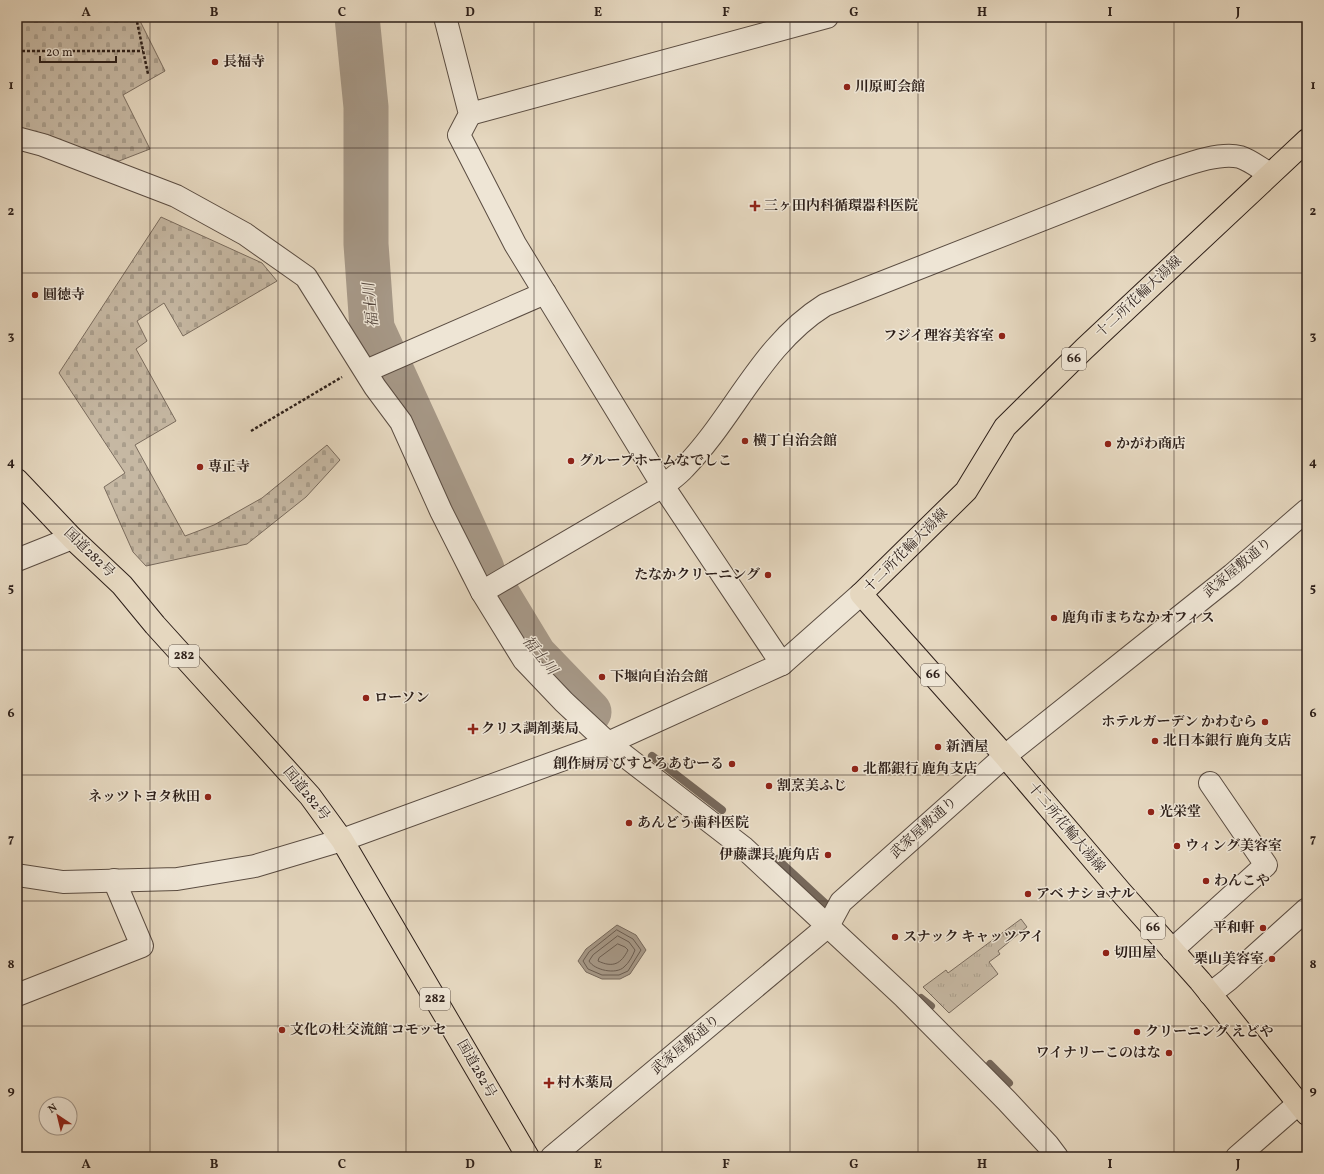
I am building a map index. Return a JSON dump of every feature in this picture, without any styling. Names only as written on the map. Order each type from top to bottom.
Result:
[{"type":"main road","name":"十二所花輪大湯線","points":[[1303,1108],[1210,994],[1005,756],[861,594],[966,491],[1005,427],[1084,349],[1307,140]]},
{"type":"main road","name":"国道282号","points":[[17,480],[72,538],[122,585],[155,625],[310,796],[342,840],[528,1157]]},
{"type":"street","points":[[445,17],[470,114],[460,134],[515,244],[663,486],[782,664]]},
{"type":"street","points":[[470,114],[827,17]]},
{"type":"street","points":[[17,138],[43,145],[176,196],[251,238],[306,277],[376,387],[401,422],[441,510],[482,592],[524,660],[564,702],[608,743],[744,848],[828,926],[904,997],[978,1070],[1048,1145],[1057,1157]]},
{"type":"street","points":[[482,592],[663,486],[684,469],[703,447],[763,362],[786,336],[812,313],[825,305],[1158,174],[1213,157],[1228,156],[1241,158],[1270,174]]},
{"type":"street","points":[[365,369],[397,357],[545,293]]},
{"type":"street","name":"武家屋敷通り","points":[[552,1157],[828,926],[841,902],[1005,756],[1232,575],[1307,510]]},
{"type":"street","points":[[17,560],[72,538]]},
{"type":"street","points":[[17,875],[63,882],[177,878],[256,866],[342,840],[608,743],[782,664],[861,594]]},
{"type":"street","points":[[1172,950],[1266,865],[1210,783]]},
{"type":"street","points":[[17,995],[142,946],[114,880]]},
{"type":"street","points":[[1210,994],[1228,980],[1307,909]]},
{"type":"street","points":[[1237,1157],[1303,1108]]},
{"type":"path","points":[[136,17],[148,74]]},
{"type":"path","points":[[17,51],[143,51]]},
{"type":"path","points":[[251,431],[365,369]]},
{"type":"green space","points":[[17,17],[138,17],[165,71],[123,95],[150,149],[119,161],[17,129]]},
{"type":"green space","points":[[161,217],[262,263],[277,281],[183,336],[164,303],[137,321],[147,341],[136,349],[176,421],[135,445],[185,536],[214,525],[262,498],[327,445],[340,460],[306,497],[247,544],[146,566],[133,552],[104,487],[125,473],[59,373]]},
{"type":"green space","points":[[1021,919],[1027,927],[998,951],[1000,954],[989,962],[998,974],[949,1013],[923,987],[946,970],[948,973]]},
{"type":"water","points":[[617,925],[636,935],[646,950],[630,974],[620,979],[602,979],[586,972],[578,961],[586,949]]},
{"type":"waterway","name":"福士川","points":[[357,17],[366,107],[366,244],[372,328],[482,569]]},
{"type":"waterway","name":"福士川","points":[[497,594],[534,655],[589,712]]},
{"type":"waterway","points":[[652,756],[722,810]]},
{"type":"waterway","points":[[777,859],[827,905]]},
{"type":"waterway","points":[[921,998],[931,1006]]},
{"type":"waterway","points":[[990,1064],[1009,1083]]},
{"type":"place","name":"長福寺","points":[[215,62]]},
{"type":"place","name":"川原町会館","points":[[847,87]]},
{"type":"place","name":"三ヶ田内科循環器科医院","points":[[755,206]]},
{"type":"place","name":"圓徳寺","points":[[35,295]]},
{"type":"place","name":"フジイ理容美容室","points":[[1002,336]]},
{"type":"place","name":"横丁自治会館","points":[[745,441]]},
{"type":"place","name":"かがわ商店","points":[[1108,444]]},
{"type":"place","name":"グループホームなでしこ","points":[[571,461]]},
{"type":"place","name":"専正寺","points":[[200,467]]},
{"type":"place","name":"たなかクリーニング","points":[[768,575]]},
{"type":"place","name":"鹿角市まちなかオフィス","points":[[1054,618]]},
{"type":"place","name":"下堰向自治会館","points":[[602,677]]},
{"type":"place","name":"ローソン","points":[[366,698]]},
{"type":"place","name":"ホテルガーデン かわむら","points":[[1265,722]]},
{"type":"place","name":"クリス調剤薬局","points":[[473,729]]},
{"type":"place","name":"北日本銀行 鹿角支店","points":[[1155,741]]},
{"type":"place","name":"新酒屋","points":[[938,747]]},
{"type":"place","name":"創作厨房 びすとろあむーる","points":[[732,764]]},
{"type":"place","name":"北都銀行 鹿角支店","points":[[855,769]]},
{"type":"place","name":"割烹美ふじ","points":[[769,786]]},
{"type":"place","name":"ネッツトヨタ秋田","points":[[208,797]]},
{"type":"place","name":"光栄堂","points":[[1151,812]]},
{"type":"place","name":"あんどう歯科医院","points":[[629,823]]},
{"type":"place","name":"ウィング美容室","points":[[1177,846]]},
{"type":"place","name":"伊藤課長 鹿角店","points":[[828,855]]},
{"type":"place","name":"わんこや","points":[[1206,881]]},
{"type":"place","name":"アベ ナショナル","points":[[1028,894]]},
{"type":"place","name":"平和軒","points":[[1263,928]]},
{"type":"place","name":"スナック キャッツアイ","points":[[895,937]]},
{"type":"place","name":"切田屋","points":[[1106,953]]},
{"type":"place","name":"栗山美容室","points":[[1272,959]]},
{"type":"place","name":"文化の杜交流館 コモッセ","points":[[282,1030]]},
{"type":"place","name":"クリーニング えどや","points":[[1137,1032]]},
{"type":"place","name":"ワイナリーこのはな","points":[[1169,1053]]},
{"type":"place","name":"村木薬局","points":[[549,1083]]}]
